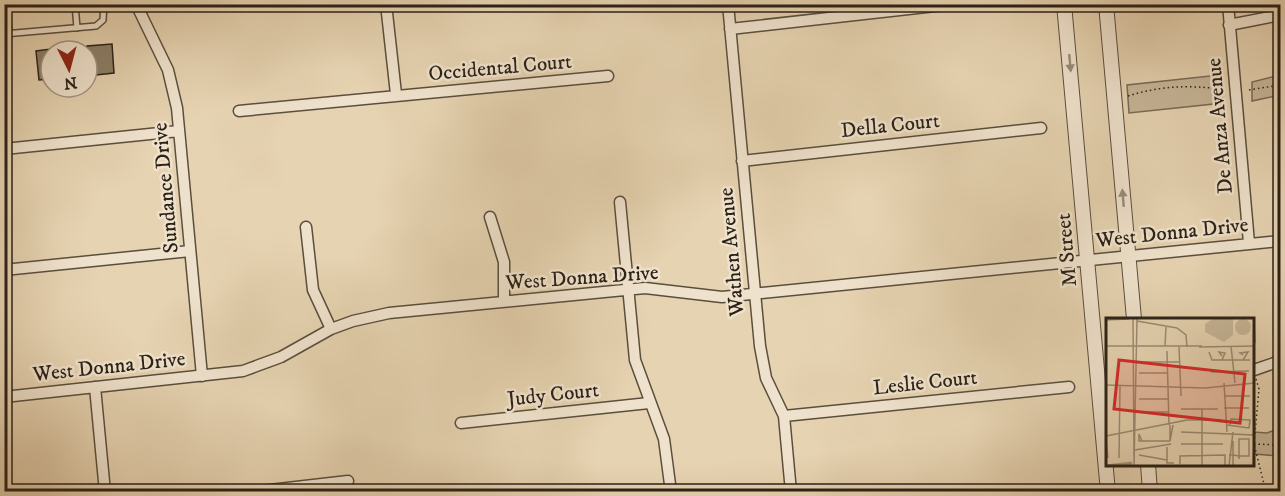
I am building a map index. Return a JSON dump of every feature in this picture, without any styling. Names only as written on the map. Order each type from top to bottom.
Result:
[{"type":"street","name":"Sundance Drive","points":[[136,4],[168,70],[179,131],[202,376]]},
{"type":"street","points":[[386,4],[396,94]]},
{"type":"street","name":"Wathen Avenue","points":[[728,4],[754,294],[763,365],[784,416],[791,492]]},
{"type":"street","points":[[730,29],[953,4]]},
{"type":"street","name":"M Street","points":[[1065,4],[1108,492]]},
{"type":"street","points":[[1106,4],[1134,318]]},
{"type":"street","name":"De Anza Avenue","points":[[1227,4],[1250,243]]},
{"type":"street","points":[[1229,25],[1281,15]]},
{"type":"street","name":"Occidental Court","points":[[239,111],[396,94],[608,76]]},
{"type":"street","name":"Della Court","points":[[742,161],[1041,128]]},
{"type":"street","points":[[4,149],[179,131]]},
{"type":"street","points":[[620,202],[634,360],[664,440],[670,492]]},
{"type":"street","points":[[490,217],[504,262],[504,301]]},
{"type":"street","points":[[306,227],[313,290],[331,329]]},
{"type":"street","name":"West Donna Drive","points":[[4,397],[219,375],[258,367],[331,329],[353,321],[389,313],[645,288],[708,297],[754,294],[1281,240]]},
{"type":"street","points":[[4,270],[190,250]]},
{"type":"street","points":[[1255,370],[1281,361]]},
{"type":"street","points":[[95,387],[105,492]]},
{"type":"street","name":"Leslie Court","points":[[784,416],[1069,387]]},
{"type":"street","name":"Judy Court","points":[[461,423],[649,403]]},
{"type":"street","points":[[1148,466],[1150,492]]},
{"type":"street","points":[[252,492],[348,481]]},
{"type":"lane","points":[[6,4],[7,34],[77,28],[100,23],[105,13],[104,4]]},
{"type":"lane","points":[[75,4],[77,28]]},
{"type":"path","points":[[1128,96],[1154,88],[1188,85],[1221,89]]},
{"type":"path","points":[[1249,90],[1281,85]]},
{"type":"path","points":[[1255,374],[1259,389],[1255,433]]},
{"type":"path","points":[[1255,444],[1281,445]]},
{"type":"path","points":[[1255,448],[1266,492]]},
{"type":"shaded area","points":[[1219,75],[1223,103],[1129,113],[1127,85]]},
{"type":"shaded area","points":[[1280,75],[1280,95],[1252,101],[1252,82]]},
{"type":"shaded area","points":[[1280,428],[1280,456],[1255,454],[1255,432],[1267,433]]},
{"type":"building","points":[[112,44],[114,73],[99,75],[99,45]]},
{"type":"building","points":[[36,51],[39,51],[39,80]]}]
